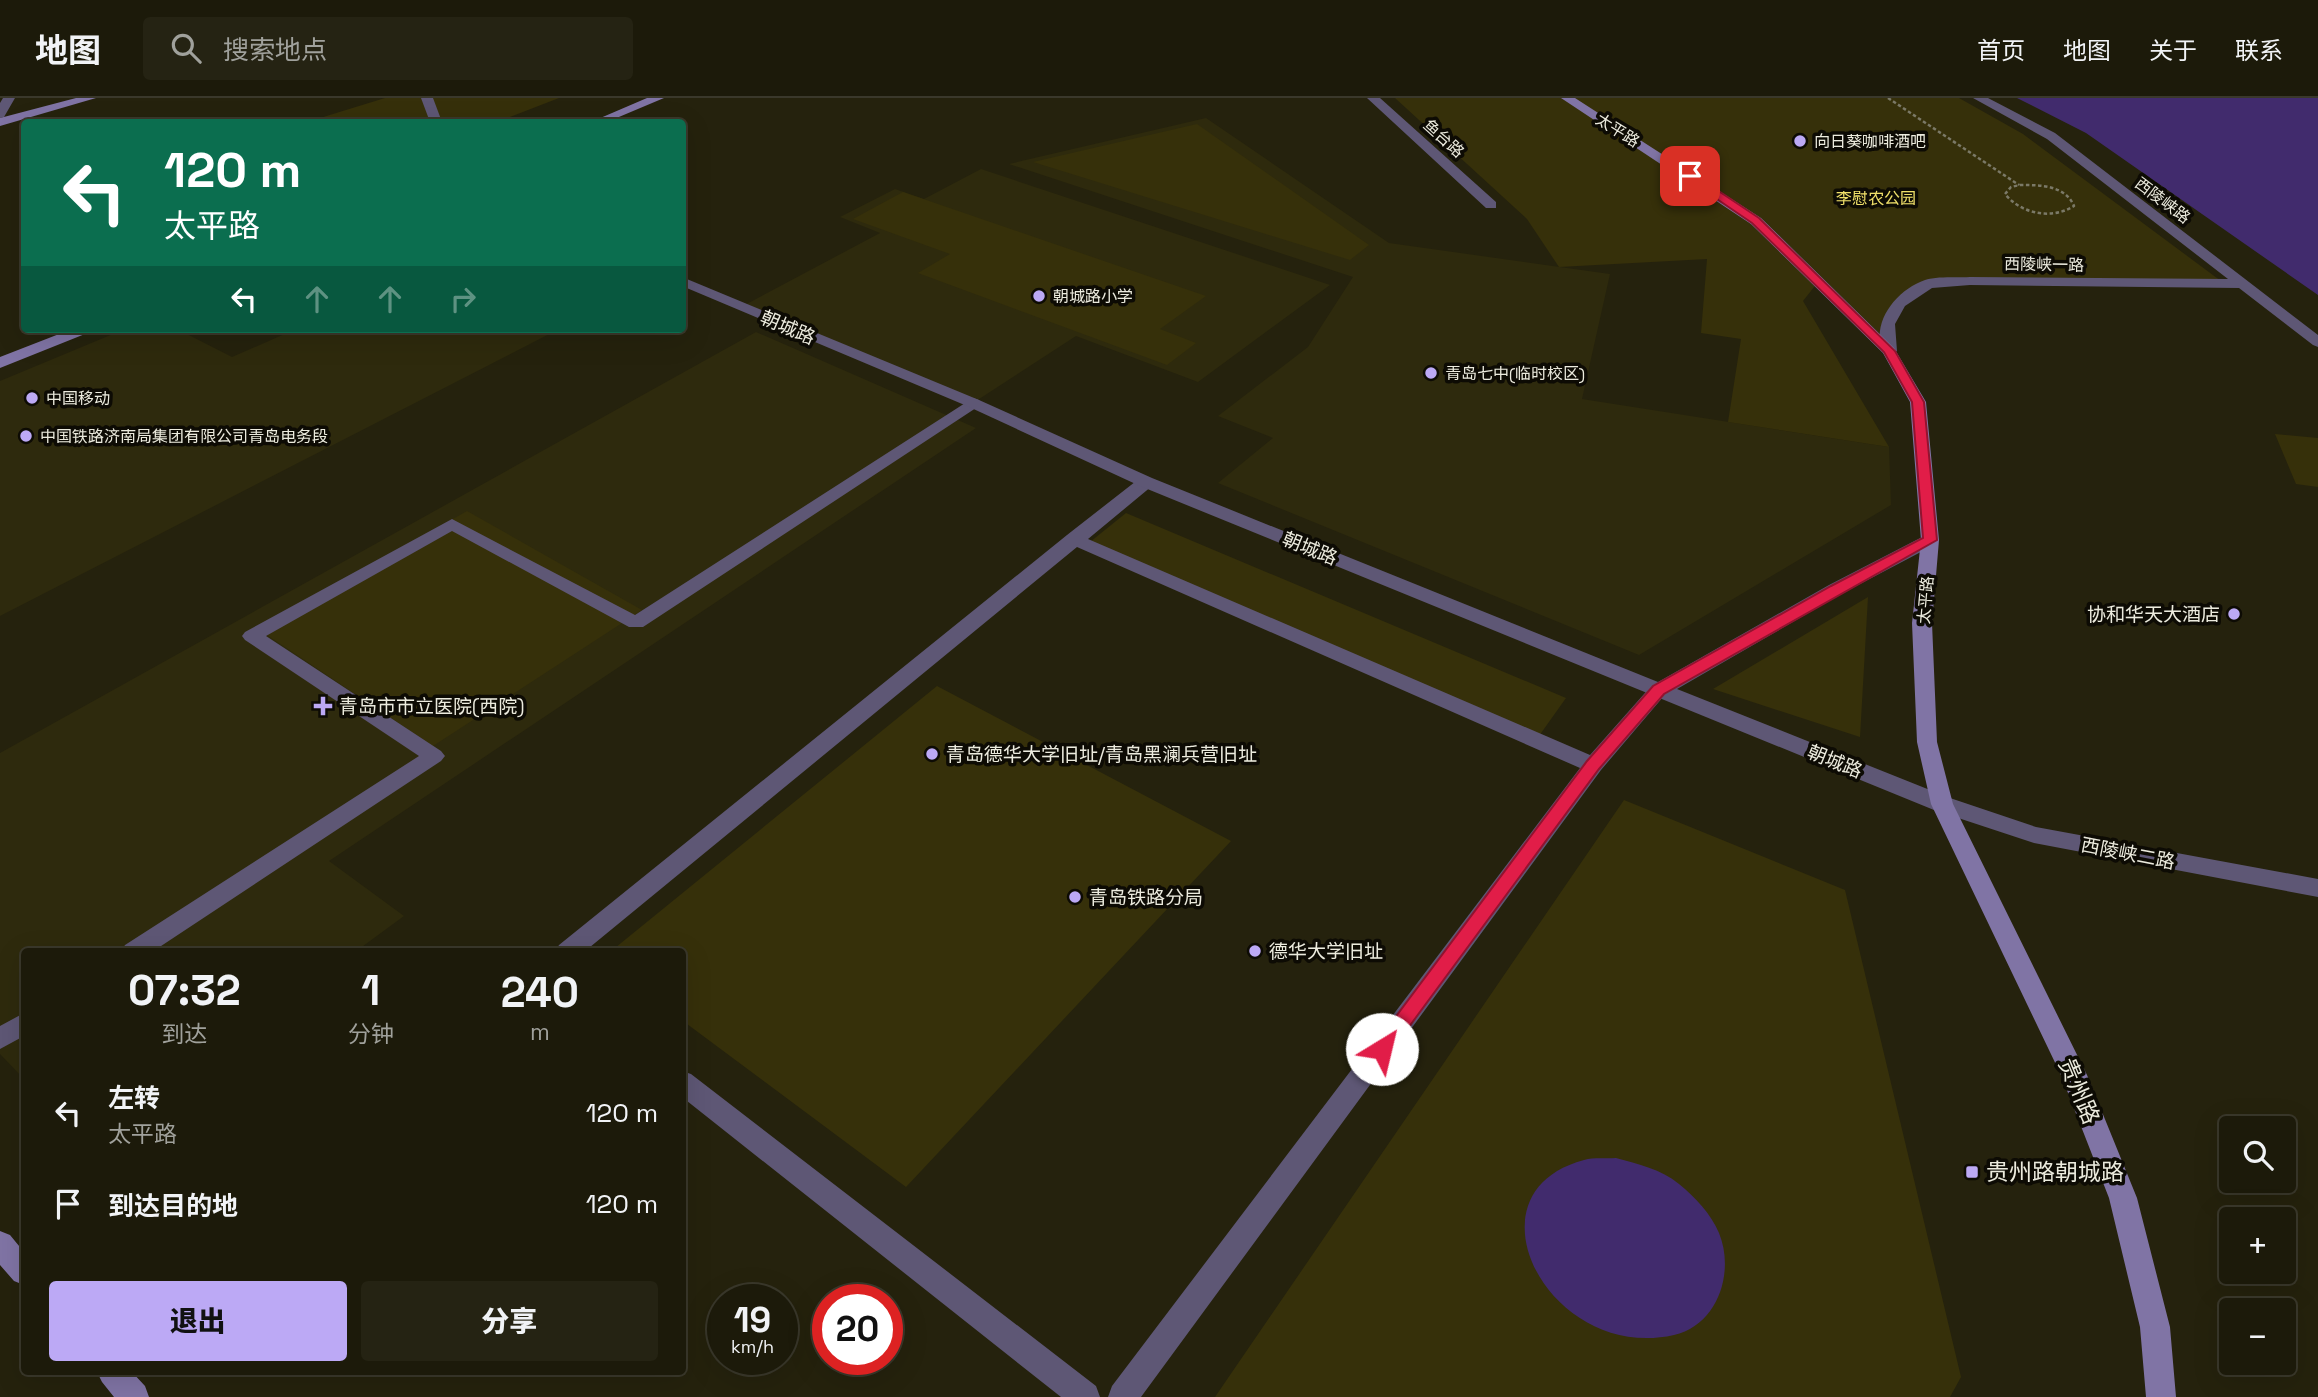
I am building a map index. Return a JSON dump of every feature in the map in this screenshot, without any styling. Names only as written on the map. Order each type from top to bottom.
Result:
[{"type":"main road","points":[[0,122],[90,98]]},
{"type":"main road","points":[[605,119],[658,98]]},
{"type":"main road","name":"太平路","points":[[1567,98],[1756,220],[1889,351],[1918,402],[1930,540],[1922,623],[1923,688],[1927,742],[1942,804]]},
{"type":"main road","points":[[0,363],[75,333]]},
{"type":"main road","name":"贵州路","points":[[1942,804],[2074,1075],[2123,1199],[2155,1326],[2161,1397]]},
{"type":"main road","points":[[0,1244],[21,1268]]},
{"type":"main road","points":[[115,1375],[134,1397]]},
{"type":"street","points":[[0,114],[9,98]]},
{"type":"street","points":[[427,98],[435,119]]},
{"type":"street","name":"鱼台路","points":[[1373,98],[1491,205]]},
{"type":"street","name":"西陵峡路","points":[[1979,98],[2050,136],[2318,342]]},
{"type":"street","name":"西陵峡一路","points":[[1889,351],[1887,324],[1899,303],[1928,284],[1969,281],[2245,284]]},
{"type":"street","name":"朝城路","points":[[686,283],[973,404],[1146,482],[1942,804]]},
{"type":"street","points":[[139,948],[434,756],[252,636],[452,524],[636,623],[973,404]]},
{"type":"street","points":[[572,948],[1146,482]]},
{"type":"street","points":[[1073,539],[1593,765]]},
{"type":"street","points":[[1123,1397],[1593,765],[1659,690],[1836,589],[1930,540]]},
{"type":"street","name":"西陵峡二路","points":[[1942,804],[2034,835],[2318,888]]},
{"type":"street","points":[[0,1039],[21,1025]]},
{"type":"street","points":[[686,1085],[1085,1397]]},
{"type":"path","points":[[1888,98],[2020,185],[2042,186],[2063,192],[2070,197],[2074,206],[2071,210],[2053,213],[2021,207],[2005,194],[2011,187],[2020,185]]},
{"type":"shaded area","points":[[2017,98],[2318,98],[2318,295],[2086,133]]},
{"type":"shaded area","name":"青岛七中(临时校区)","points":[[1206,118],[1389,243],[1610,274],[1582,399],[1889,447],[1891,505],[1639,655],[1218,483],[1273,438],[1218,416],[1308,347],[1353,277],[1009,164]]},
{"type":"shaded area","name":"朝城路小学","points":[[981,169],[1330,285],[1198,382],[1076,336],[973,403],[741,307],[880,233],[840,217],[895,189],[924,199]]},
{"type":"shaded area","name":"青岛市市立医院(西院)","points":[[756,332],[976,428],[329,861],[404,916],[360,948],[21,948],[21,1076],[0,1054],[0,753]]},
{"type":"shaded area","points":[[115,333],[185,333],[232,357],[287,333],[551,333],[0,616],[0,381]]},
{"type":"shaded area","points":[[1616,1158],[1665,1174],[1672,1179],[1702,1206],[1719,1233],[1725,1264],[1719,1295],[1702,1320],[1674,1335],[1629,1337],[1590,1324],[1558,1301],[1536,1270],[1525,1237],[1528,1205],[1547,1178],[1584,1160]]},
{"type":"green space","points":[[385,98],[559,98],[505,119],[317,119]]},
{"type":"green space","name":"李慰农公园","points":[[1395,98],[1959,98],[2023,134],[2225,284],[1928,284],[1899,303],[1889,351],[1818,282],[1803,301],[1889,447],[1728,422],[1741,339],[1701,333],[1707,259],[1559,267],[1527,219]]},
{"type":"green space","points":[[1197,124],[1369,245],[1350,260],[1033,162]]},
{"type":"green space","points":[[903,192],[1206,296],[1160,329],[1196,343],[1167,365],[918,273],[950,254],[853,219]]},
{"type":"green space","points":[[2275,434],[2318,438],[2318,487],[2296,484]]},
{"type":"green space","points":[[467,511],[642,610],[433,746],[258,629]]},
{"type":"green space","points":[[1126,513],[1566,698],[1539,736],[1090,542]]},
{"type":"green space","points":[[1868,597],[1860,737],[1713,689]]},
{"type":"green space","points":[[937,686],[1231,841],[906,1187],[686,1023],[686,948],[615,948]]},
{"type":"green space","points":[[1624,800],[1845,890],[1961,1377],[1950,1397],[1215,1397]]},
{"type":"place","name":"向日葵咖啡酒吧","points":[[1800,141]]},
{"type":"place","name":"朝城路小学","points":[[1039,296]]},
{"type":"place","name":"青岛七中(临时校区)","points":[[1431,373]]},
{"type":"place","name":"中国移动","points":[[32,398]]},
{"type":"place","name":"中国铁路济南局集团有限公司青岛电务段","points":[[26,436]]},
{"type":"place","name":"协和华天大酒店","points":[[2234,614]]},
{"type":"place","name":"青岛市市立医院(西院)","points":[[323,706]]},
{"type":"place","name":"青岛德华大学旧址/青岛黑澜兵营旧址","points":[[932,754]]},
{"type":"place","name":"青岛铁路分局","points":[[1075,897]]},
{"type":"place","name":"德华大学旧址","points":[[1255,951]]},
{"type":"place","name":"贵州路朝城路","points":[[1972,1172]]},
{"type":"route","points":[[1382,1049],[1593,765],[1659,690],[1836,589],[1930,540],[1918,402],[1889,351],[1756,220],[1690,176]]}]
